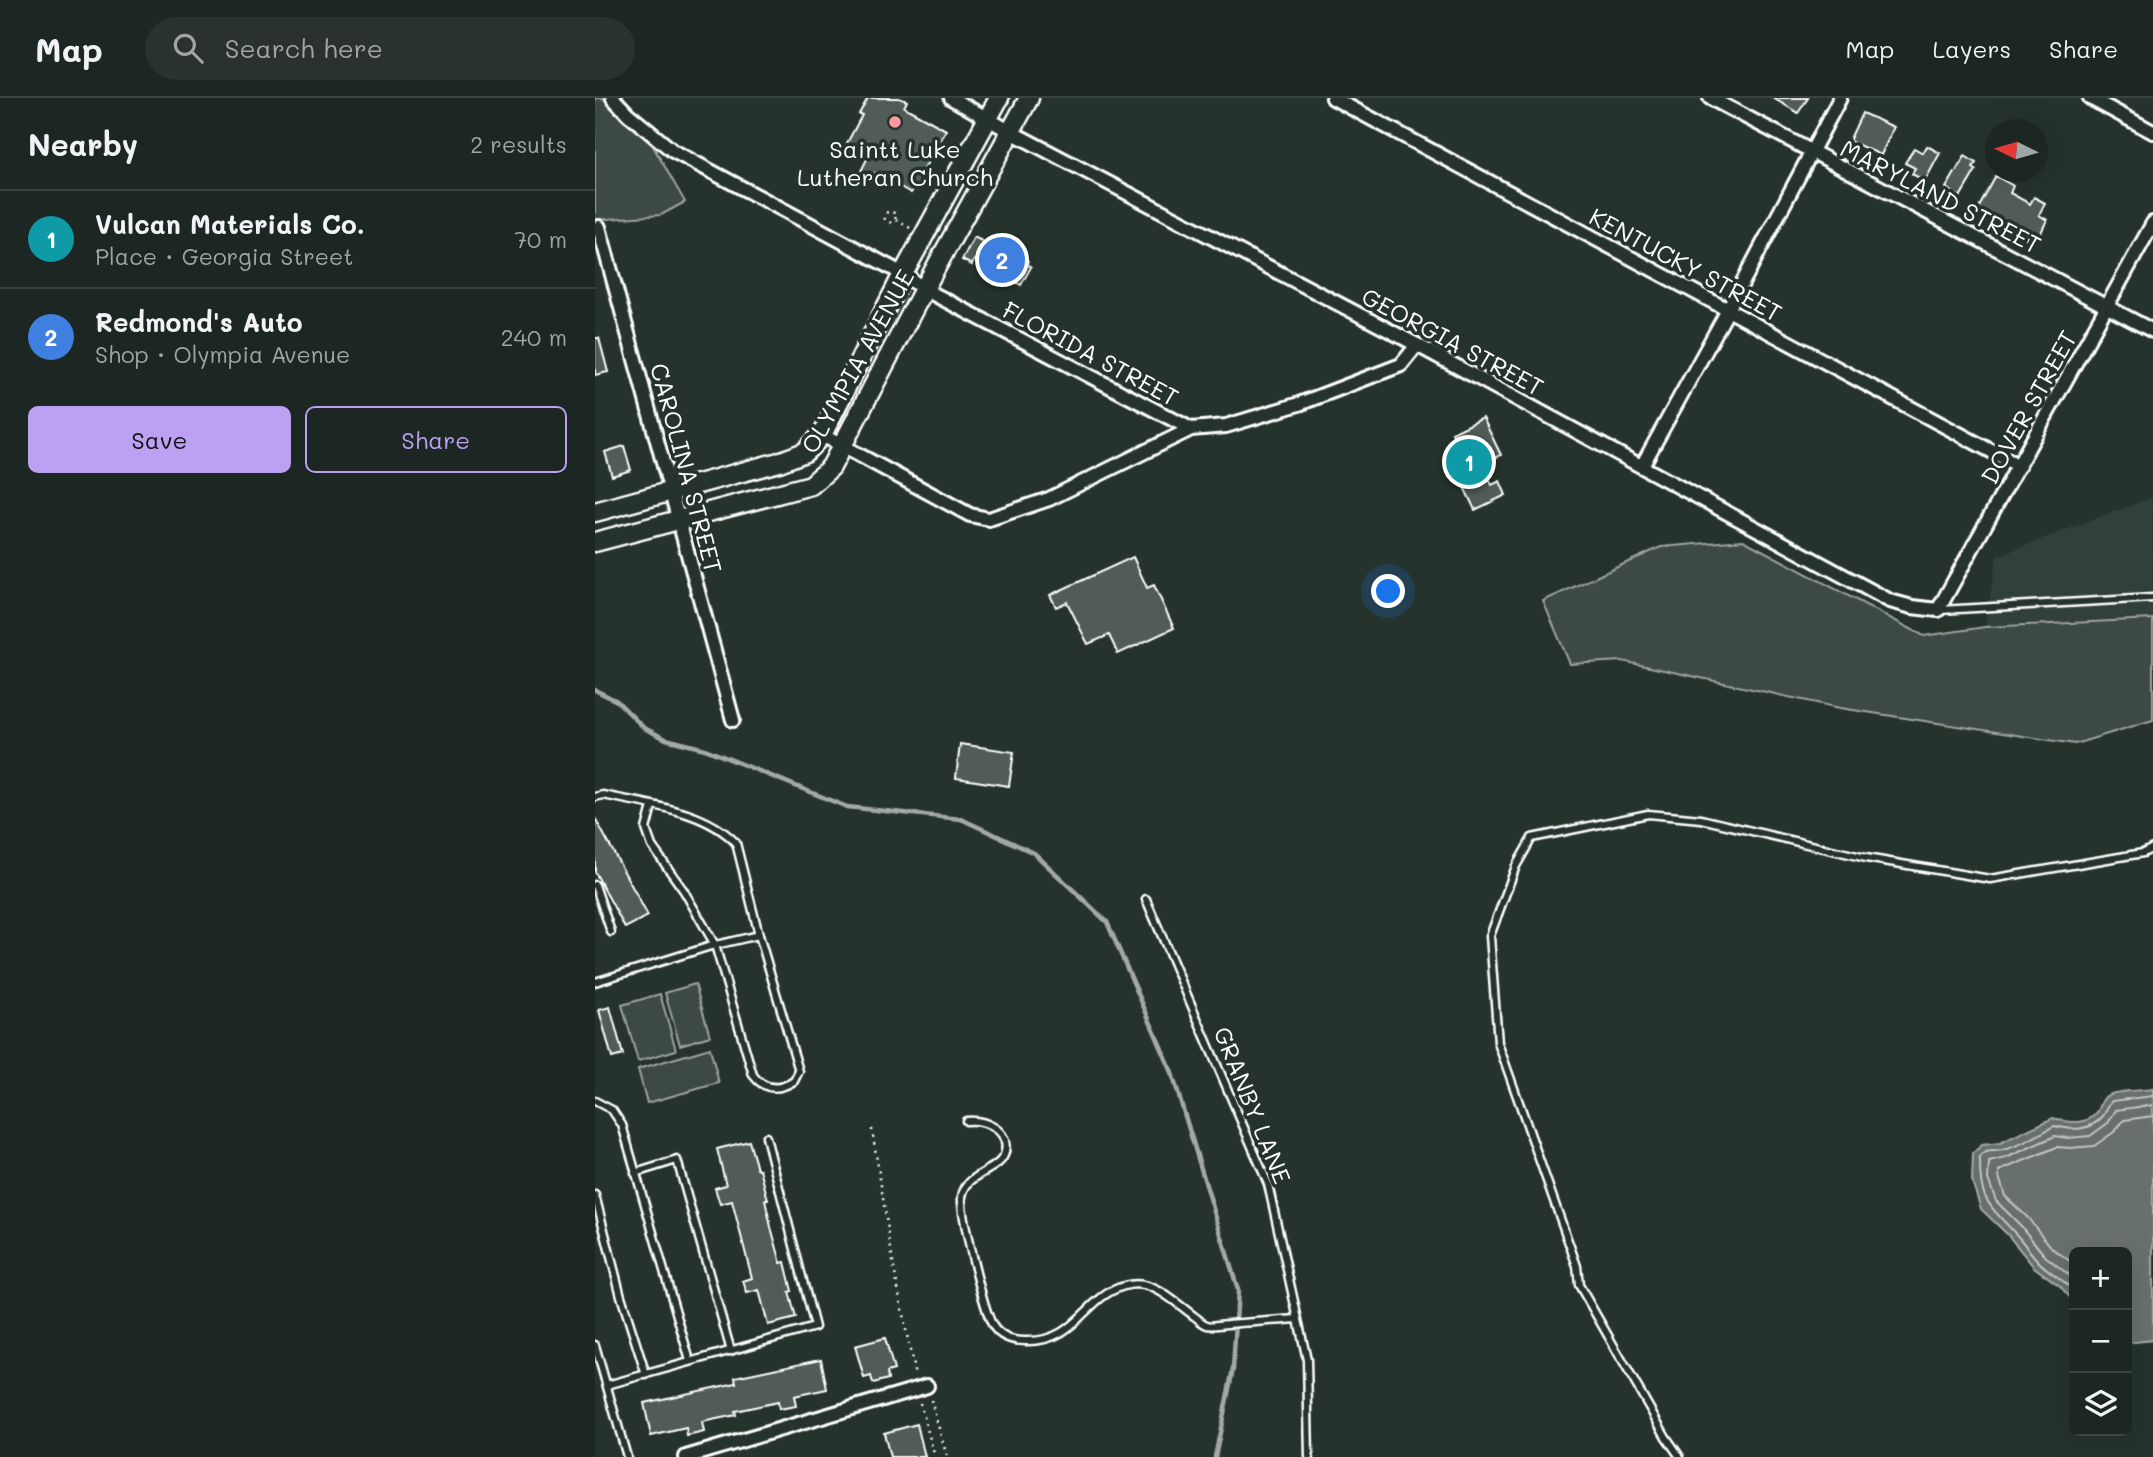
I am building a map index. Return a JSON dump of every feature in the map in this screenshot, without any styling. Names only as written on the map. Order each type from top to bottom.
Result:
[{"type":"main road","name":"OLYMPIA AVENUE","points":[[595,512],[779,462],[805,452],[822,435],[903,274],[999,98]]},
{"type":"main road","name":"OLYMPIA AVENUE","points":[[595,542],[811,485],[831,467],[924,289],[1029,98]]},
{"type":"street","name":"FLORIDA STREET","points":[[613,98],[673,151],[903,274],[924,289],[1191,429]]},
{"type":"street","name":"GEORGIA STREET","points":[[951,98],[1890,600],[1912,607],[1938,610]]},
{"type":"street","name":"KENTUCKY STREET","points":[[1333,98],[2019,466]]},
{"type":"street","name":"MARYLAND STREET","points":[[1710,98],[2153,331]]},
{"type":"street","points":[[1642,466],[1840,98]]},
{"type":"street","points":[[2090,98],[2153,132]]},
{"type":"street","name":"DOVER STREET","points":[[1938,610],[2153,223]]},
{"type":"street","name":"CAROLINA STREET","points":[[599,227],[733,720]]},
{"type":"street","points":[[822,435],[970,516],[989,519],[1049,499],[1191,429],[1226,426],[1299,404],[1401,365],[1417,345]]},
{"type":"street","points":[[686,1457],[922,1388]]},
{"type":"lane","points":[[1938,610],[2153,598]]},
{"type":"lane","points":[[595,797],[603,795],[652,806],[685,814],[719,827],[736,843],[759,935],[799,1071],[794,1082],[775,1088],[764,1087],[753,1075],[715,945],[684,891],[652,846],[646,829],[652,806]]},
{"type":"lane","points":[[1680,1457],[1579,1285],[1577,1266],[1498,1043],[1490,936],[1516,866],[1532,838],[1649,814],[1688,818],[1866,858],[1990,879],[2143,853],[2153,848]]},
{"type":"lane","points":[[595,885],[611,932]]},
{"type":"lane","name":"GRANBY LANE","points":[[1146,899],[1268,1184],[1307,1360],[1309,1457]]},
{"type":"lane","points":[[595,982],[715,945],[759,935]]},
{"type":"lane","points":[[595,1101],[612,1110],[618,1118],[690,1362]]},
{"type":"lane","points":[[966,1121],[978,1120],[994,1126],[1004,1138],[1005,1152],[1000,1161],[967,1183],[962,1196],[982,1294],[994,1327],[1010,1341],[1040,1342],[1067,1330],[1093,1305],[1120,1287],[1138,1283],[1155,1288],[1207,1325],[1297,1320]]},
{"type":"lane","points":[[607,1385],[815,1327],[766,1137]]},
{"type":"lane","points":[[635,1173],[677,1160],[731,1351]]},
{"type":"lane","points":[[595,1195],[621,1296],[646,1375]]},
{"type":"lane","points":[[595,1345],[627,1457]]},
{"type":"path","points":[[872,1129],[894,1268],[935,1457]]},
{"type":"path","points":[[922,1388],[947,1457]]},
{"type":"shaded area","points":[[595,98],[603,98],[653,146],[685,202],[661,215],[595,220]]},
{"type":"shaded area","points":[[2153,497],[2153,619],[1985,627],[1997,556]]},
{"type":"shaded area","points":[[1743,540],[1924,636],[1985,627],[2153,619],[2153,720],[2075,744],[1840,708],[1622,661],[1570,664],[1543,601],[1661,547]]},
{"type":"shaded area","points":[[695,984],[710,1036],[680,1045],[665,993]]},
{"type":"shaded area","points":[[660,994],[676,1050],[638,1061],[622,1005]]},
{"type":"shaded area","points":[[710,1048],[719,1083],[647,1103],[638,1069]]},
{"type":"water","points":[[2153,1089],[2153,1340],[2132,1342],[2132,1247],[2069,1247],[2069,1296],[2060,1286],[2034,1267],[2008,1235],[1981,1209],[1972,1181],[1973,1153],[1982,1145],[2000,1143],[2053,1118],[2072,1122],[2085,1121],[2095,1114],[2104,1098],[2123,1091]]},
{"type":"building","points":[[868,98],[899,98],[907,101],[904,107],[946,130],[919,178],[922,180],[917,190],[914,188],[911,193],[875,173],[872,179],[860,173],[869,155],[847,143]]},
{"type":"building","points":[[1773,98],[1808,98],[1798,113]]},
{"type":"building","points":[[1862,113],[1894,127],[1881,155],[1849,141]]},
{"type":"building","points":[[1927,146],[1940,153],[1925,181],[1912,174],[1915,168],[1905,163],[1914,148],[1923,153]]},
{"type":"building","points":[[1965,156],[1976,163],[1973,168],[1976,170],[1960,197],[1946,188]]},
{"type":"building","points":[[1993,182],[2006,182],[2013,186],[2010,193],[2030,204],[2034,197],[2045,203],[2039,215],[2047,220],[2038,239],[2028,234],[2026,238],[2014,232],[2016,228],[1978,209]]},
{"type":"building","points":[[974,237],[1001,251],[1004,244],[1028,261],[1027,264],[1031,267],[1021,285],[974,260],[972,265],[962,260]]},
{"type":"building","points":[[595,338],[599,338],[608,372],[595,375]]},
{"type":"building","points":[[1483,418],[1501,455],[1482,464],[1492,485],[1500,481],[1506,495],[1475,510],[1450,458],[1462,453],[1452,433]]},
{"type":"building","points":[[624,446],[631,470],[612,476],[605,452]]},
{"type":"building","points":[[1133,557],[1147,588],[1154,585],[1174,628],[1118,654],[1109,635],[1088,644],[1067,602],[1056,607],[1050,595]]},
{"type":"building","points":[[960,744],[1014,752],[1009,786],[956,778]]},
{"type":"building","points":[[595,818],[648,916],[625,928],[595,872]]},
{"type":"building","points":[[610,1007],[623,1055],[612,1058],[599,1010]]},
{"type":"building","points":[[749,1141],[757,1169],[760,1169],[781,1263],[785,1262],[796,1318],[768,1325],[759,1290],[747,1293],[743,1281],[752,1278],[732,1201],[720,1204],[715,1188],[726,1185],[717,1149]]},
{"type":"building","points":[[885,1338],[894,1370],[887,1372],[888,1379],[873,1383],[871,1376],[864,1378],[855,1346]]},
{"type":"building","points":[[821,1359],[827,1389],[794,1396],[796,1406],[779,1409],[778,1402],[735,1411],[736,1415],[702,1422],[704,1432],[687,1436],[686,1428],[651,1436],[644,1403],[736,1383],[735,1377]]},
{"type":"building","points":[[917,1424],[925,1457],[890,1457],[884,1433]]},
{"type":"waterway","points":[[595,690],[617,701],[644,728],[666,739],[705,749],[847,807],[961,819],[1034,853],[1107,922],[1171,1070],[1238,1290],[1233,1369],[1215,1457]]},
{"type":"place","name":"Saintt Luke Lutheran Church","points":[[895,122]]},
{"type":"place","name":"Redmond's Auto","points":[[1002,260]]},
{"type":"place","name":"Vulcan Materials Co.","points":[[1469,462]]}]
